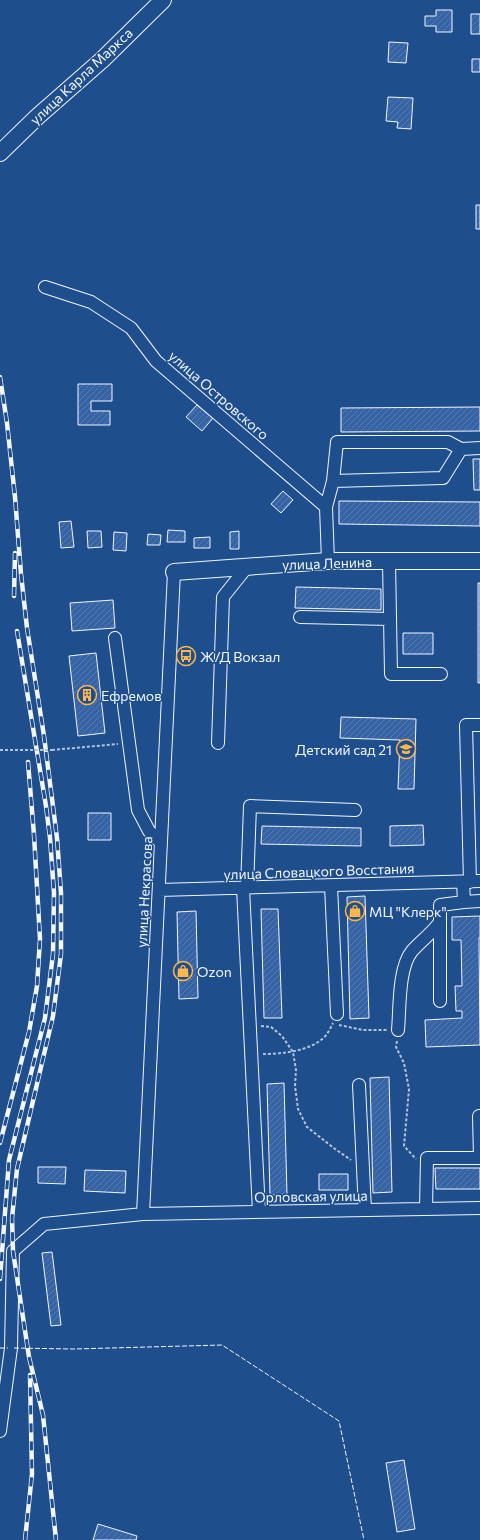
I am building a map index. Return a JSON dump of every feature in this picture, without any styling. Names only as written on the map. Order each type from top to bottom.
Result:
[{"type":"main road","name":"улица Карла Маркса","points":[[0,153],[37,117],[102,60],[163,0]]},
{"type":"main road","name":"улица Ленина","points":[[174,572],[328,561],[480,561]]},
{"type":"street","name":"улица Островского","points":[[45,286],[91,302],[131,328],[156,361],[326,507]]},
{"type":"street","points":[[328,561],[326,507],[334,481],[337,442],[448,442],[461,449],[480,448]]},
{"type":"street","points":[[334,481],[443,478],[461,449]]},
{"type":"street","points":[[389,561],[391,674],[441,674]]},
{"type":"street","points":[[218,743],[223,597],[247,567]]},
{"type":"street","name":"улица Некрасова","points":[[143,1214],[174,572]]},
{"type":"street","points":[[300,617],[390,619]]},
{"type":"street","points":[[115,638],[138,810],[149,831],[161,843]]},
{"type":"street","points":[[464,902],[471,882],[466,725],[480,725]]},
{"type":"street","points":[[259,1212],[245,888],[250,806],[355,810]]},
{"type":"street","name":"улица Словацкого Восстания","points":[[159,890],[471,882]]},
{"type":"street","points":[[331,886],[335,1019]]},
{"type":"street","points":[[440,1001],[440,905],[480,901]]},
{"type":"street","points":[[398,1030],[401,989],[405,966],[411,953],[440,922]]},
{"type":"street","points":[[359,1085],[365,1210]]},
{"type":"street","points":[[426,1209],[427,1158],[480,1158],[479,1116]]},
{"type":"street","name":"Орловская улица","points":[[0,1432],[11,1348],[13,1251],[44,1224],[143,1214],[480,1208]]},
{"type":"path","points":[[0,750],[52,750],[129,743]]},
{"type":"path","points":[[252,1052],[264,1054],[292,1052],[314,1045],[326,1035],[335,1019],[363,1030],[398,1030],[396,1047],[404,1063],[409,1089],[404,1146],[427,1169]]},
{"type":"path","points":[[250,1025],[271,1027],[282,1036],[292,1052],[296,1070],[295,1086],[298,1110],[308,1127],[335,1149],[363,1168]]},
{"type":"building","points":[[436,10],[452,10],[452,32],[436,32],[436,26],[425,26],[425,16],[436,16]]},
{"type":"building","points":[[471,14],[480,14],[480,34],[471,34]]},
{"type":"building","points":[[389,42],[408,43],[406,63],[388,62]]},
{"type":"building","points":[[472,59],[480,59],[480,72],[472,72]]},
{"type":"building","points":[[388,97],[413,98],[411,129],[397,128],[398,122],[386,121]]},
{"type":"building","points":[[476,205],[480,205],[480,229],[476,229]]},
{"type":"building","points":[[78,384],[112,384],[112,401],[91,401],[91,411],[110,411],[110,425],[78,425]]},
{"type":"building","points":[[197,405],[213,418],[202,431],[186,417]]},
{"type":"building","points":[[480,407],[480,431],[341,432],[341,408]]},
{"type":"building","points":[[473,459],[480,459],[480,490],[474,490]]},
{"type":"building","points":[[283,491],[293,500],[281,513],[271,504]]},
{"type":"building","points":[[339,501],[480,502],[480,526],[339,524]]},
{"type":"building","points":[[71,521],[74,547],[61,548],[59,522]]},
{"type":"building","points":[[168,530],[185,531],[185,542],[167,542]]},
{"type":"building","points":[[87,531],[101,531],[102,547],[88,548]]},
{"type":"building","points":[[239,531],[239,549],[230,549],[230,532]]},
{"type":"building","points":[[114,532],[127,533],[126,551],[113,550]]},
{"type":"building","points":[[148,534],[161,535],[160,545],[147,545]]},
{"type":"building","points":[[210,537],[210,548],[194,548],[194,538]]},
{"type":"building","points":[[478,583],[480,583],[480,683],[478,683]]},
{"type":"building","points":[[296,587],[381,589],[381,610],[295,608]]},
{"type":"building","points":[[113,600],[115,628],[72,631],[70,603]]},
{"type":"building","points":[[403,633],[433,633],[433,654],[403,654]]},
{"type":"building","name":"Ефремов","points":[[96,653],[105,733],[78,736],[69,656]]},
{"type":"building","points":[[341,717],[416,719],[414,789],[398,789],[400,740],[340,738]]},
{"type":"building","points":[[88,813],[111,813],[111,840],[88,840]]},
{"type":"building","points":[[423,825],[424,845],[390,846],[390,826]]},
{"type":"building","points":[[262,826],[361,828],[361,846],[261,844]]},
{"type":"building","points":[[365,896],[369,1018],[350,1019],[347,897]]},
{"type":"building","points":[[261,909],[278,909],[282,1018],[264,1018]]},
{"type":"building","points":[[196,911],[198,998],[179,999],[177,912]]},
{"type":"building","points":[[480,916],[480,1045],[426,1047],[425,1020],[462,1018],[462,1011],[456,1011],[455,986],[462,986],[461,940],[452,940],[452,917]]},
{"type":"building","points":[[389,1077],[392,1192],[373,1193],[370,1078]]},
{"type":"building","points":[[284,1083],[287,1195],[270,1195],[267,1084]]},
{"type":"building","points":[[38,1167],[66,1167],[65,1184],[38,1183]]},
{"type":"building","points":[[435,1168],[480,1168],[480,1189],[436,1189]]},
{"type":"building","points":[[85,1170],[126,1171],[125,1193],[84,1191]]},
{"type":"building","points":[[319,1174],[348,1174],[348,1190],[319,1190]]},
{"type":"building","points":[[52,1252],[61,1325],[51,1326],[42,1253]]},
{"type":"building","points":[[404,1460],[415,1529],[397,1532],[386,1463]]},
{"type":"building","points":[[98,1524],[137,1536],[136,1540],[93,1540]]},
{"type":"railway","points":[[0,377],[7,423],[15,497],[27,628],[44,736],[57,838],[61,893],[61,954],[53,1016],[17,1169],[12,1218],[13,1251],[29,1357],[43,1415],[56,1540]]},
{"type":"railway","points":[[14,596],[15,553]]},
{"type":"railway","points":[[0,1279],[9,1160],[45,1018],[53,954],[54,893],[50,838],[17,631]]},
{"type":"railway","points":[[0,1143],[29,1032],[37,986],[40,939],[28,762]]},
{"type":"railway","points":[[25,1540],[32,1474],[30,1375]]},
{"type":"fence","points":[[14,1348],[73,1349],[222,1345],[339,1421],[364,1540]]},
{"type":"fence","points":[[0,1348],[8,1348]]},
{"type":"place","name":"Ж/Д Вокзал","points":[[186,656]]},
{"type":"place","name":"Ефремов","points":[[87,695]]},
{"type":"place","name":"Детский сад 21","points":[[406,749]]},
{"type":"place","name":"МЦ \"Клерк\"","points":[[355,911]]},
{"type":"place","name":"Ozon","points":[[183,971]]}]
